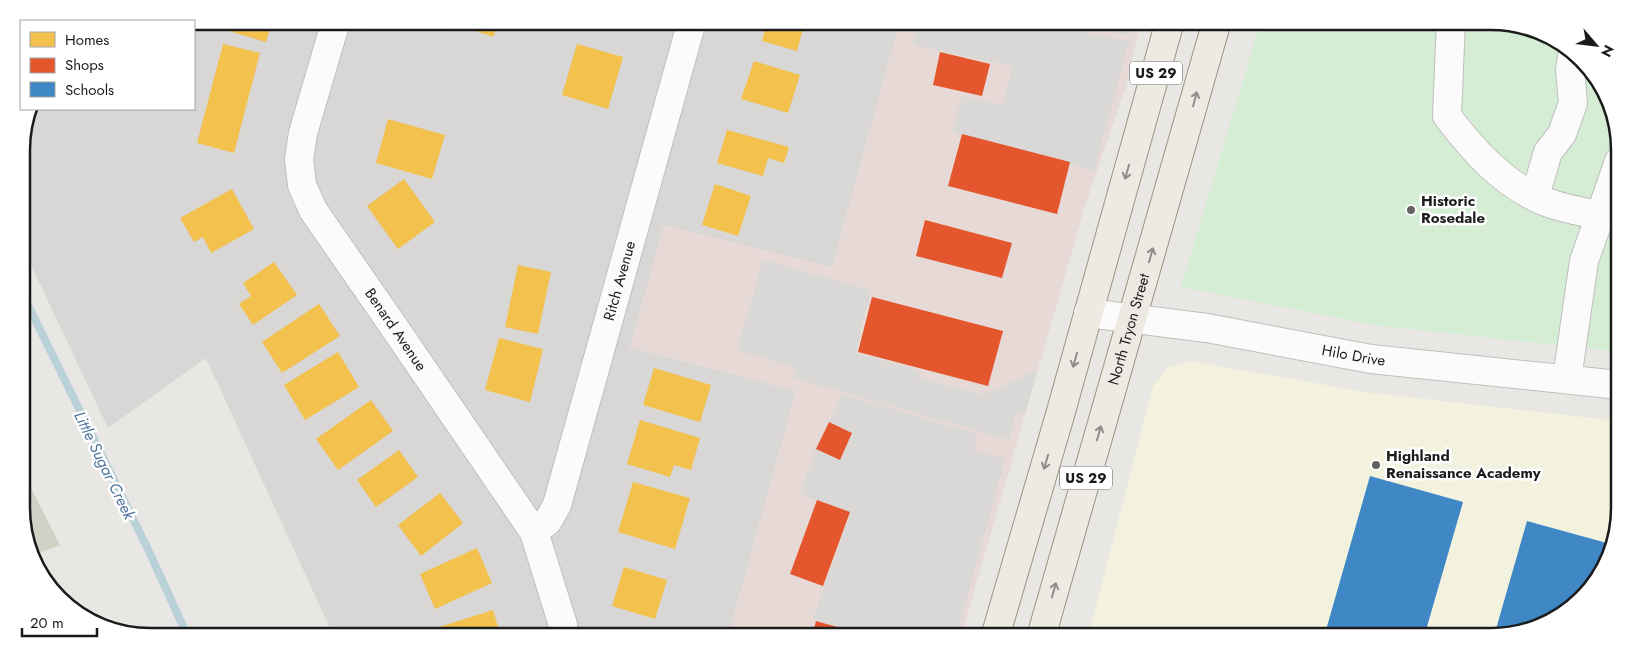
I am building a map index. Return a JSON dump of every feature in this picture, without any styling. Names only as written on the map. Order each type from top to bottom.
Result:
[{"type":"main road","name":"US 29","points":[[998,628],[1167,30]]},
{"type":"main road","name":"North Tryon Street","points":[[1044,628],[1214,30]]},
{"type":"street","name":"Benard Avenue","points":[[333,30],[303,132],[299,159],[302,185],[306,198],[312,210],[534,532],[564,625]]},
{"type":"street","name":"Ritch Avenue","points":[[534,532],[548,521],[557,505],[689,30]]},
{"type":"street","points":[[1451,30],[1447,116],[1474,151],[1501,176],[1542,200],[1600,216]]},
{"type":"street","points":[[1535,196],[1548,152],[1562,134],[1573,103],[1571,63]]},
{"type":"street","points":[[1568,379],[1584,261],[1611,184]]},
{"type":"street","name":"Hilo Drive","points":[[1088,313],[1207,328],[1371,359],[1611,384]]},
{"type":"shaded area","points":[[195,30],[898,30],[832,267],[664,226],[630,347],[796,391],[730,628],[330,628],[206,358],[108,428],[30,263],[30,142],[34,119],[37,110],[195,110]]},
{"type":"shaded area","points":[[367,30],[443,30],[500,46],[485,99],[358,63]]},
{"type":"shaded area","points":[[898,30],[1139,30],[1126,86],[1085,206],[964,628],[730,628],[796,391],[630,347],[664,225],[832,267]]},
{"type":"shaded area","points":[[917,30],[1073,30],[1129,41],[1094,171],[953,132],[962,96],[1003,105],[1012,66],[913,45]]},
{"type":"shaded area","points":[[1102,30],[1132,30],[1131,35]]},
{"type":"shaded area","name":"Historic Rosedale","points":[[1258,30],[1507,31],[1530,36],[1558,50],[1571,61],[1571,70],[1580,70],[1595,90],[1602,104],[1610,134],[1611,351],[1374,325],[1181,287]]},
{"type":"shaded area","points":[[763,260],[871,290],[855,353],[919,371],[918,378],[983,394],[989,393],[1038,369],[1025,413],[1016,413],[1009,440],[794,378],[796,368],[737,350]]},
{"type":"shaded area","name":"Highland Renaissance Academy","points":[[1191,361],[1365,392],[1611,420],[1610,524],[1605,547],[1599,561],[1576,593],[1564,603],[1537,619],[1515,626],[1499,628],[1090,628],[1153,386],[1168,367]]},
{"type":"shaded area","points":[[842,394],[977,434],[974,451],[1005,459],[958,628],[843,628],[813,619],[851,513],[800,494],[816,449],[840,460],[852,433],[829,422]]},
{"type":"shaded area","points":[[30,486],[60,545],[39,553],[32,532]]},
{"type":"building: Homes","points":[[225,30],[269,30],[266,42]]},
{"type":"building: Homes","points":[[473,30],[496,30],[493,37]]},
{"type":"building: Homes","points":[[765,30],[803,30],[797,51],[762,41]]},
{"type":"building: Homes","points":[[223,44],[260,53],[234,153],[197,143]]},
{"type":"building: Homes","points":[[577,44],[623,57],[608,109],[562,95]]},
{"type":"building: Homes","points":[[754,61],[800,75],[788,113],[741,99]]},
{"type":"building: Homes","points":[[388,119],[445,135],[432,179],[376,163]]},
{"type":"building: Homes","points":[[727,130],[789,147],[784,163],[768,158],[763,176],[717,163]]},
{"type":"building: Homes","points":[[404,179],[435,222],[398,249],[367,206]]},
{"type":"building: Homes","points":[[715,184],[751,196],[738,236],[702,225]]},
{"type":"building: Homes","points":[[232,189],[254,229],[211,253],[203,237],[194,242],[180,218]]},
{"type":"building: Homes","points":[[274,262],[297,295],[253,325],[239,304],[251,296],[243,283]]},
{"type":"building: Homes","points":[[518,265],[551,272],[538,334],[505,327]]},
{"type":"building: Homes","points":[[319,304],[340,336],[282,373],[262,342]]},
{"type":"building: Homes","points":[[499,338],[543,349],[530,402],[485,390]]},
{"type":"building: Homes","points":[[338,352],[359,387],[305,420],[284,385]]},
{"type":"building: Homes","points":[[654,368],[711,385],[700,422],[643,405]]},
{"type":"building: Homes","points":[[371,400],[393,431],[338,470],[316,439]]},
{"type":"building: Homes","points":[[640,420],[700,438],[691,470],[674,465],[670,477],[627,464]]},
{"type":"building: Homes","points":[[399,450],[418,477],[376,507],[357,480]]},
{"type":"building: Homes","points":[[633,482],[690,498],[675,549],[618,532]]},
{"type":"building: Homes","points":[[440,493],[463,523],[421,556],[398,525]]},
{"type":"building: Homes","points":[[477,548],[492,583],[435,609],[420,574]]},
{"type":"building: Homes","points":[[624,567],[667,580],[655,619],[612,606]]},
{"type":"building: Homes","points":[[493,610],[498,628],[436,628]]},
{"type":"building: Shops","points":[[940,52],[990,64],[982,96],[933,85]]},
{"type":"building: Shops","points":[[962,134],[1070,162],[1057,214],[948,186]]},
{"type":"building: Shops","points":[[925,220],[1012,243],[1002,278],[916,256]]},
{"type":"building: Shops","points":[[872,297],[1003,331],[988,386],[858,352]]},
{"type":"building: Shops","points":[[829,422],[852,433],[840,460],[816,449]]},
{"type":"building: Shops","points":[[817,500],[850,512],[823,586],[790,574]]},
{"type":"building: Shops","points":[[816,621],[841,628],[814,628]]},
{"type":"building: Schools","points":[[1370,476],[1463,502],[1427,628],[1327,628]]},
{"type":"building: Schools","points":[[1527,521],[1606,543],[1599,561],[1586,581],[1564,603],[1537,619],[1515,626],[1496,628]]},
{"type":"waterway","name":"Little Sugar Creek","points":[[30,309],[146,545],[184,628]]},
{"type":"place","name":"Historic Rosedale","points":[[1411,210]]},
{"type":"place","name":"Highland Renaissance Academy","points":[[1376,465]]}]
